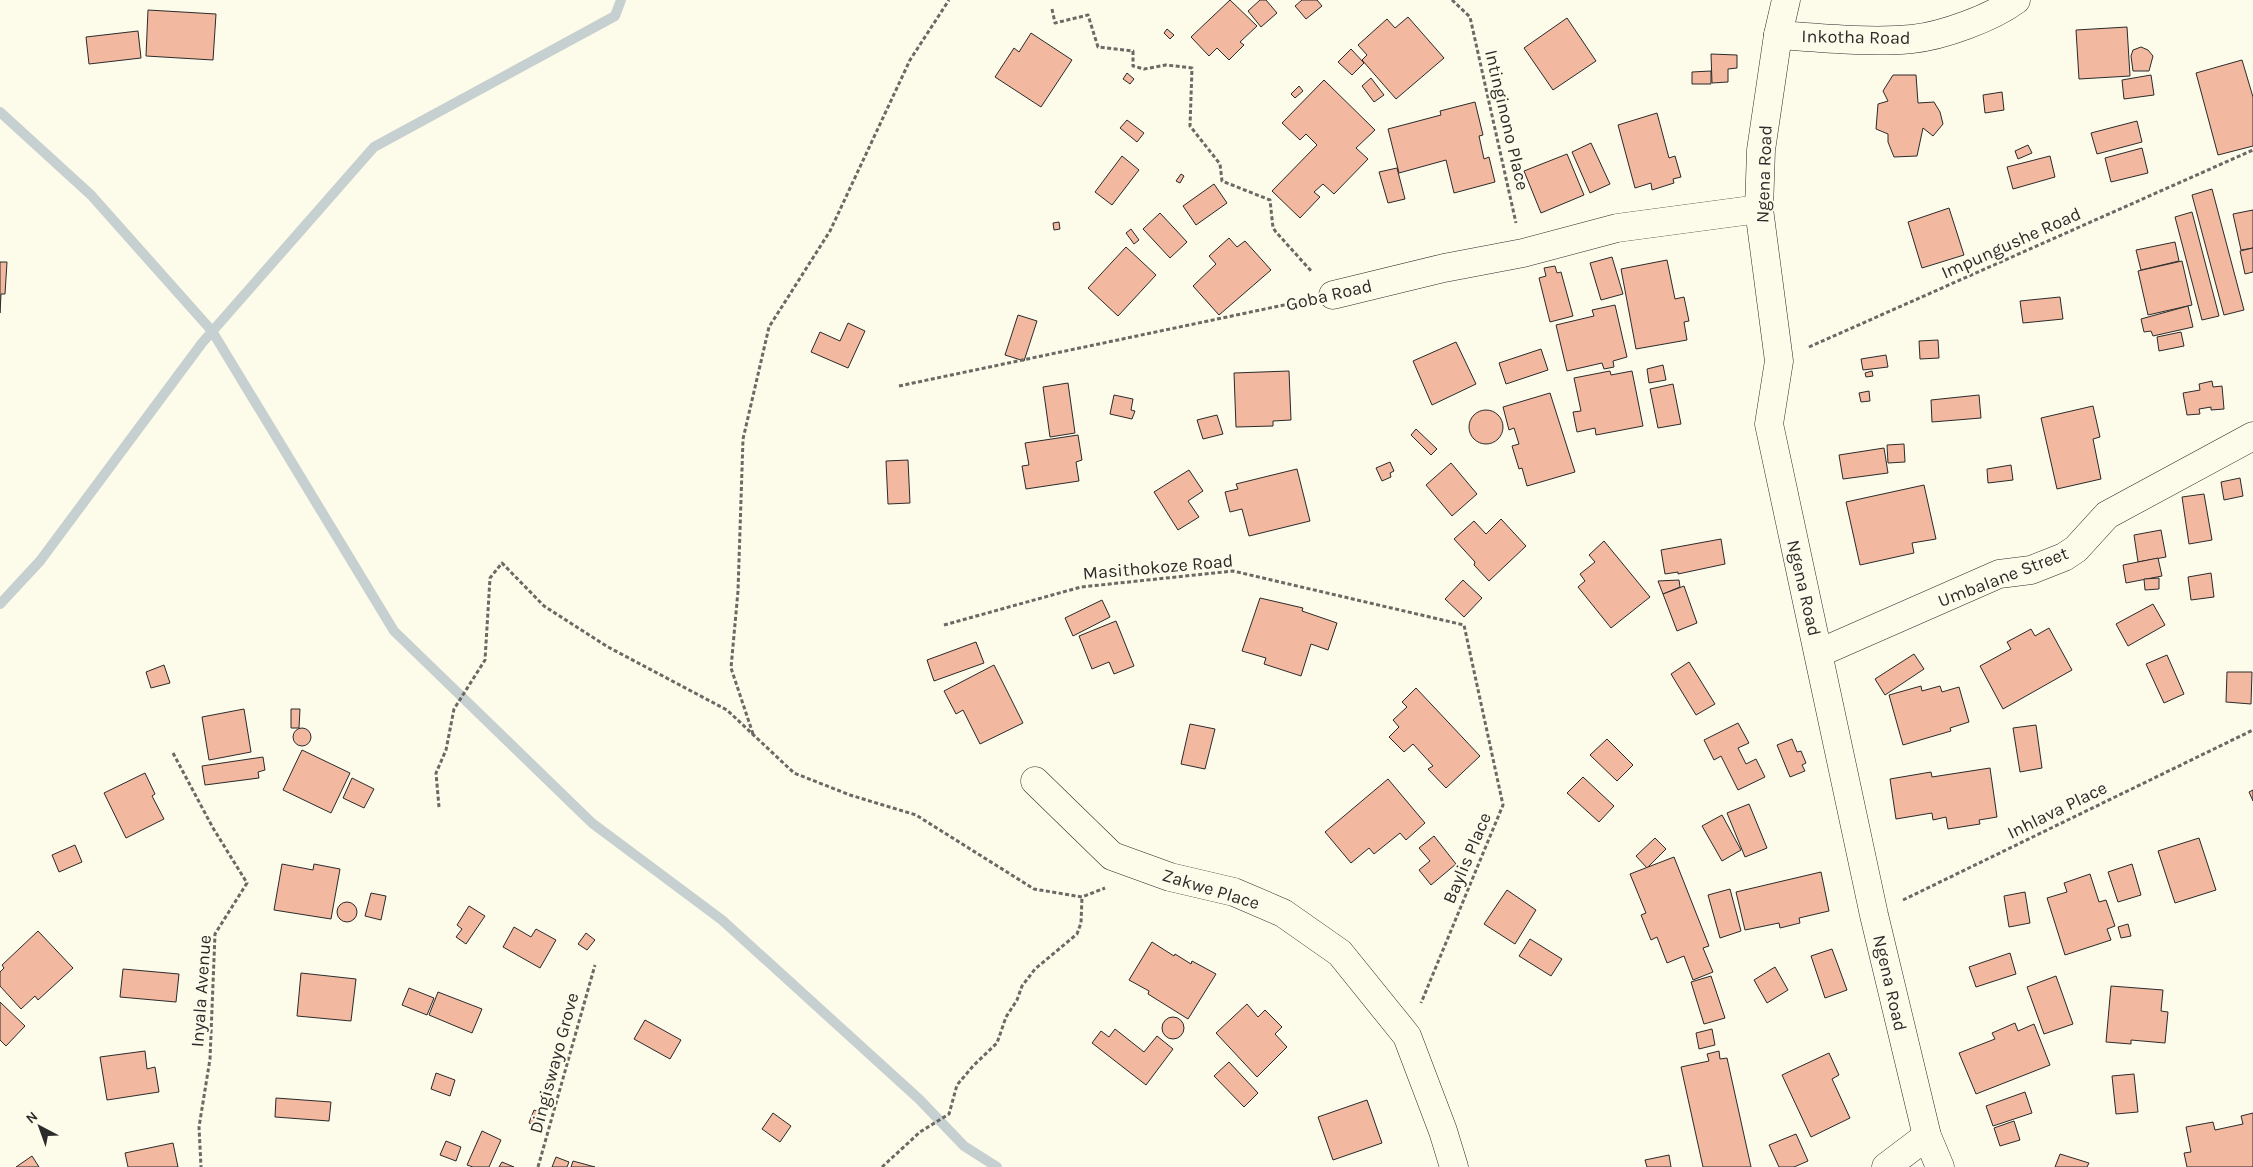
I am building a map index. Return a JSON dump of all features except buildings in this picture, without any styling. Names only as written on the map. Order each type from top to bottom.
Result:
[{"type":"street","name":"Ngena Road","points":[[1786,0],[1778,35],[1761,150],[1759,209],[1779,361],[1769,424],[1874,914],[1927,1136],[1940,1167]]},
{"type":"street","name":"Inkotha Road","points":[[1778,35],[1841,39],[1913,39],[1964,26],[2008,6],[2016,0]]},
{"type":"street","name":"Goba Road","points":[[1333,295],[1444,268],[1523,253],[1617,228],[1759,209]]},
{"type":"street","name":"Umbalane Street","points":[[1819,653],[1999,574],[2031,570],[2064,557],[2076,549],[2107,515],[2253,436]]},
{"type":"street","name":"Zakwe Place","points":[[1035,780],[1112,856],[1170,877],[1234,892],[1283,913],[1340,953],[1407,1036],[1443,1131],[1454,1167]]},
{"type":"street","points":[[1886,1167],[1927,1136]]},
{"type":"path","points":[[753,734],[731,668],[738,591],[743,439],[769,327],[830,231],[910,60],[950,0]]},
{"type":"path","name":"Intinginono Place","points":[[1452,0],[1470,17],[1523,253]]},
{"type":"path","points":[[1052,9],[1055,23],[1088,15],[1098,47],[1133,51],[1133,66],[1144,68],[1166,65],[1192,68],[1190,126],[1220,164],[1222,181],[1270,200],[1273,228],[1333,295]]},
{"type":"path","name":"Impungushe Road","points":[[1779,361],[2253,150]]},
{"type":"path","name":"Goba Road","points":[[899,386],[1333,295]]},
{"type":"path","points":[[439,807],[436,773],[446,750],[454,709],[485,660],[490,578],[502,563],[544,606],[608,647],[727,710],[794,773],[850,795],[916,815],[1034,890],[1082,897],[1114,885],[1146,869]]},
{"type":"path","name":"Masithokoze Road","points":[[944,625],[1081,587],[1233,571],[1464,624]]},
{"type":"path","name":"Baylis Place","points":[[1407,1036],[1503,805],[1464,624]]},
{"type":"path","name":"Inhlava Place","points":[[1874,914],[2253,730]]},
{"type":"path","name":"Inyala Avenue","points":[[173,753],[213,828],[247,883],[215,934],[210,1059],[199,1127],[201,1167]]},
{"type":"path","points":[[882,1167],[920,1132],[949,1114],[957,1085],[973,1066],[997,1043],[1006,1017],[1022,986],[1035,969],[1077,934],[1081,923],[1082,897]]},
{"type":"path","name":"Dingiswayo Grove","points":[[538,1167],[595,965]]},
{"type":"waterway","points":[[0,604],[40,561],[202,343],[374,147],[615,16],[621,0]]},
{"type":"waterway","points":[[0,112],[91,195],[212,331],[394,631],[592,823],[722,920],[919,1099],[964,1146],[997,1167]]}]
